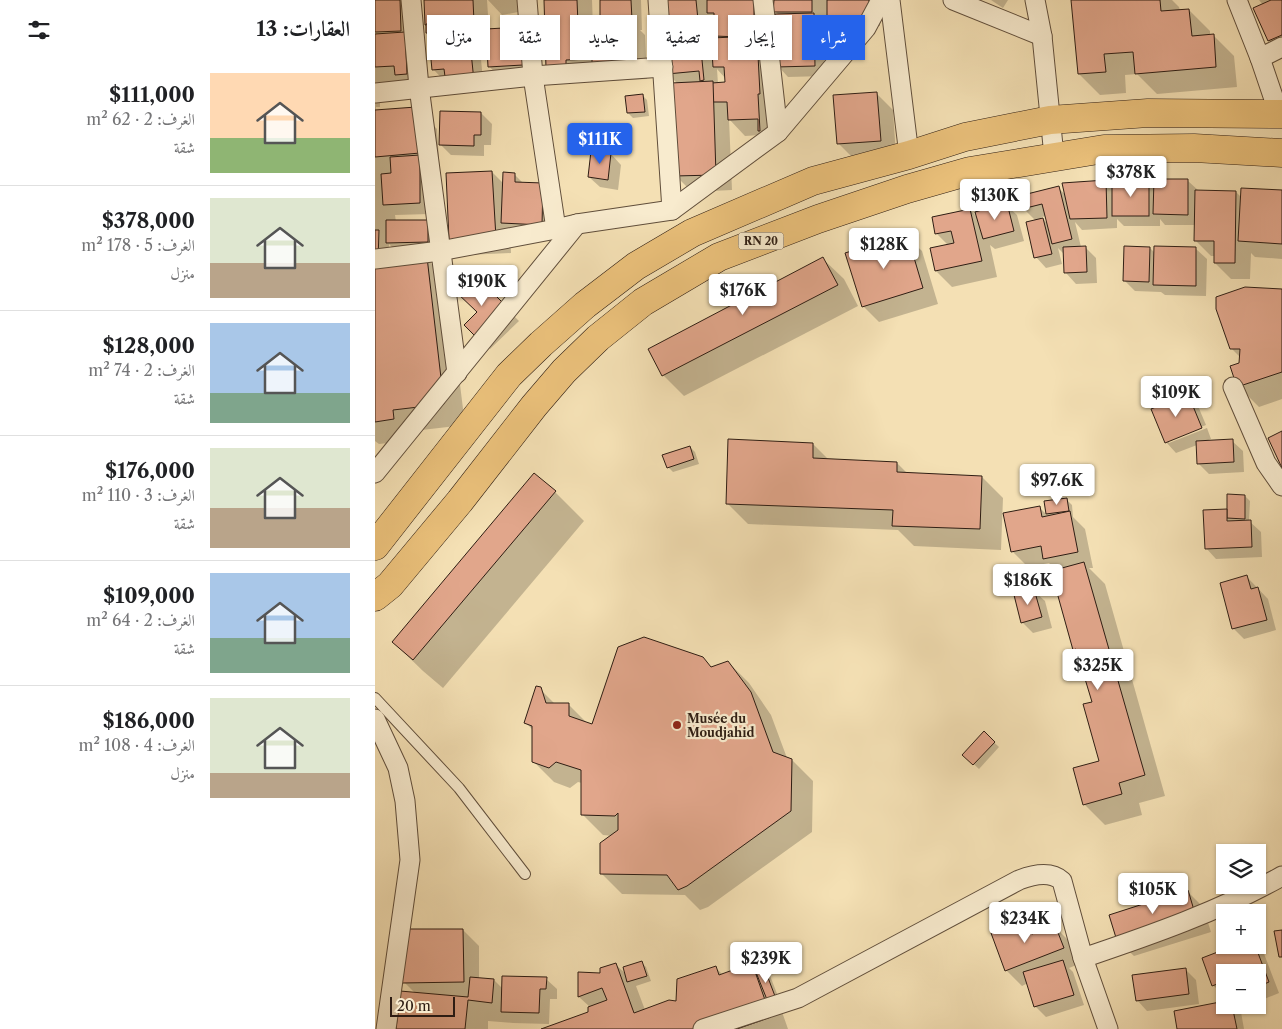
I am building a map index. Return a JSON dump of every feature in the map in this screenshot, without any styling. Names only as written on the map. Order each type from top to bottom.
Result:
[{"type":"main road","name":"RN 20","points":[[375,546],[509,375],[578,311],[636,266],[692,233],[813,181],[909,155],[965,137],[1050,120],[1148,113],[1281,114]]},
{"type":"main road","name":"RN 20","points":[[375,597],[390,585],[564,372],[598,338],[643,302],[719,257],[818,219],[907,189],[970,171],[1104,149],[1194,148],[1282,154]]},
{"type":"street","points":[[411,0],[419,87],[457,373]]},
{"type":"street","points":[[527,0],[533,76],[557,229]]},
{"type":"street","points":[[658,0],[672,210]]},
{"type":"street","points":[[763,0],[778,132]]},
{"type":"street","points":[[375,259],[440,250],[577,224],[672,210],[778,132],[866,28],[881,0]]},
{"type":"street","points":[[890,0],[909,155]]},
{"type":"street","points":[[953,0],[1042,36]]},
{"type":"street","points":[[1035,0],[1042,36],[1054,156]]},
{"type":"street","points":[[1237,0],[1261,58],[1281,114]]},
{"type":"street","points":[[1261,58],[1282,47]]},
{"type":"street","points":[[375,92],[533,76],[663,67]]},
{"type":"street","points":[[375,474],[577,224]]},
{"type":"street","points":[[1233,387],[1266,464],[1282,486]]},
{"type":"street","points":[[375,719],[398,768],[405,801],[410,860],[386,1029]]},
{"type":"street","points":[[703,1029],[798,998],[1019,880],[1036,875],[1053,876],[1062,881],[1083,958],[1108,1029]]},
{"type":"street","points":[[1083,958],[1131,942],[1248,895],[1282,876]]},
{"type":"lane","points":[[375,698],[459,788],[525,874]]},
{"type":"building","points":[[375,0],[400,0],[401,31],[375,32]]},
{"type":"building","points":[[424,0],[473,0],[474,15],[427,15],[427,25],[425,25]]},
{"type":"building","points":[[544,0],[577,0],[578,15],[570,15],[570,60],[566,60],[566,67],[546,68],[546,60],[560,60],[560,15],[544,15]]},
{"type":"building","points":[[600,0],[631,0],[632,15],[600,15]]},
{"type":"building","points":[[658,0],[696,0],[698,15],[660,15]]},
{"type":"building","points":[[707,0],[754,0],[754,15],[728,15],[728,37],[718,36],[718,15],[707,13]]},
{"type":"building","points":[[774,0],[812,0],[812,12],[773,12]]},
{"type":"building","points":[[827,0],[869,0],[870,16],[827,15]]},
{"type":"building","points":[[1071,0],[1160,0],[1161,11],[1189,9],[1192,36],[1214,34],[1216,67],[1135,74],[1133,52],[1104,54],[1106,72],[1078,74]]},
{"type":"building","points":[[1271,0],[1282,0],[1282,35],[1268,41],[1253,8]]},
{"type":"building","points":[[814,13],[814,15],[802,15],[802,60],[815,60],[815,66],[776,67],[776,60],[792,60],[792,15],[775,14]]},
{"type":"building","points":[[500,28],[500,60],[523,60],[523,65],[488,67],[488,60],[490,60],[490,29]]},
{"type":"building","points":[[405,32],[407,74],[395,75],[394,66],[375,67],[375,34]]},
{"type":"building","points":[[728,37],[728,60],[758,60],[760,131],[758,131],[758,119],[728,120],[727,102],[713,102],[712,83],[725,82],[724,67],[713,67],[713,60],[718,60],[718,38]]},
{"type":"building","points":[[431,60],[472,60],[474,81],[446,84],[444,69],[432,70]]},
{"type":"building","points":[[592,60],[636,60],[636,69],[592,71]]},
{"type":"building","points":[[665,60],[702,60],[704,80],[700,81],[699,71],[667,74]]},
{"type":"building","points":[[713,81],[716,175],[674,176],[671,83]]},
{"type":"building","points":[[877,92],[881,141],[837,144],[833,95]]},
{"type":"building","points":[[643,94],[645,112],[627,113],[625,96]]},
{"type":"building","points":[[416,107],[420,153],[375,157],[375,110]]},
{"type":"building","points":[[440,111],[481,112],[481,135],[474,135],[474,146],[439,145]]},
{"type":"building","points":[[591,151],[611,153],[608,180],[588,177]]},
{"type":"building","points":[[420,155],[420,203],[383,205],[381,174],[391,173],[390,157]]},
{"type":"building","points":[[492,171],[496,238],[449,240],[446,173]]},
{"type":"building","points":[[503,172],[515,173],[515,182],[543,183],[542,225],[501,223]]},
{"type":"building","points":[[1154,179],[1188,179],[1188,215],[1153,214]]},
{"type":"building","points":[[1106,180],[1107,218],[1070,219],[1062,183]]},
{"type":"building","points":[[1112,180],[1149,180],[1149,216],[1112,216]]},
{"type":"building","points":[[1059,186],[1072,239],[1052,244],[1042,204],[1022,209],[1019,196]]},
{"type":"building","points":[[1241,188],[1282,190],[1282,244],[1238,241]]},
{"type":"building","points":[[1195,190],[1236,191],[1235,263],[1214,263],[1214,241],[1194,241]]},
{"type":"building","points":[[1007,203],[1014,231],[983,239],[975,212]]},
{"type":"building","points":[[970,209],[982,261],[935,271],[930,248],[954,243],[951,231],[935,234],[932,217]]},
{"type":"building","points":[[1043,218],[1052,254],[1034,258],[1026,222]]},
{"type":"building","points":[[386,220],[428,220],[428,242],[386,243]]},
{"type":"building","points":[[375,230],[379,230],[378,261],[375,260]]},
{"type":"building","points":[[907,234],[923,288],[862,307],[845,253]]},
{"type":"building","points":[[1086,246],[1087,272],[1064,273],[1063,247]]},
{"type":"building","points":[[1124,246],[1150,247],[1149,282],[1123,281]]},
{"type":"building","points":[[1154,246],[1196,247],[1196,286],[1153,285]]},
{"type":"building","points":[[427,257],[444,404],[393,410],[394,419],[375,422],[375,267]]},
{"type":"building","points":[[823,257],[838,285],[662,376],[648,349]]},
{"type":"building","points":[[474,274],[510,310],[479,340],[464,325],[477,312],[456,292]]},
{"type":"building","points":[[1245,287],[1282,289],[1282,372],[1237,387],[1230,366],[1239,363],[1240,349],[1230,349],[1216,309],[1216,297]]},
{"type":"building","points":[[1188,394],[1202,428],[1165,443],[1151,409]]},
{"type":"building","points":[[1282,431],[1282,468],[1268,438]]},
{"type":"building","points":[[728,439],[813,443],[813,458],[897,462],[897,472],[982,476],[980,529],[892,526],[893,510],[726,504]]},
{"type":"building","points":[[1233,439],[1234,462],[1197,464],[1196,441]]},
{"type":"building","points":[[690,446],[694,459],[667,468],[662,455]]},
{"type":"building","points":[[534,473],[556,491],[413,660],[392,642]]},
{"type":"building","points":[[1227,494],[1245,495],[1245,519],[1227,518]]},
{"type":"building","points":[[1067,498],[1069,511],[1046,514],[1044,501]]},
{"type":"building","points":[[1040,506],[1042,517],[1070,511],[1078,552],[1043,559],[1041,546],[1011,552],[1003,513]]},
{"type":"building","points":[[1227,509],[1227,521],[1251,520],[1252,547],[1205,549],[1203,510]]},
{"type":"building","points":[[1084,562],[1145,775],[1119,783],[1122,794],[1083,805],[1073,768],[1099,761],[1083,704],[1092,702],[1076,649],[1073,650],[1051,571]]},
{"type":"building","points":[[1247,575],[1251,589],[1258,587],[1267,620],[1232,629],[1220,583]]},
{"type":"building","points":[[1034,589],[1042,617],[1021,623],[1014,595]]},
{"type":"building","points":[[644,637],[703,657],[711,667],[728,661],[751,692],[773,752],[792,759],[791,811],[687,886],[678,890],[667,875],[600,874],[600,843],[618,830],[618,813],[615,816],[581,815],[581,770],[556,762],[549,768],[532,762],[532,726],[524,723],[536,686],[541,687],[546,703],[569,703],[569,716],[592,724],[618,647]]},
{"type":"building","points":[[984,731],[995,742],[973,765],[962,755]]},
{"type":"building","points":[[1172,885],[1175,894],[1188,890],[1196,917],[1117,941],[1109,915],[1168,896],[1165,887]]},
{"type":"building","points":[[1026,920],[1032,934],[1055,925],[1064,948],[1005,971],[991,933]]},
{"type":"building","points":[[402,929],[463,929],[464,982],[402,983]]},
{"type":"building","points":[[1282,930],[1282,957],[1279,957],[1274,931]]},
{"type":"building","points":[[1216,953],[1258,954],[1262,964],[1216,964],[1216,984],[1212,986],[1202,958]]},
{"type":"building","points":[[1063,960],[1074,995],[1034,1007],[1023,972]]},
{"type":"building","points":[[642,961],[647,976],[627,982],[623,967]]},
{"type":"building","points":[[762,962],[778,1004],[770,1007],[753,965]]},
{"type":"building","points":[[616,963],[634,1013],[669,1000],[676,1001],[677,979],[716,966],[719,975],[752,963],[771,1017],[737,1029],[541,1029],[588,1012],[588,1007],[607,1000],[602,988],[578,997],[578,972],[600,973],[600,968]]},
{"type":"building","points":[[1186,968],[1189,994],[1136,1001],[1132,975]]},
{"type":"building","points":[[502,976],[547,977],[546,989],[540,989],[539,1013],[501,1012]]},
{"type":"building","points":[[470,977],[494,979],[492,1003],[468,1000],[465,1029],[396,1029],[400,991],[468,997]]},
{"type":"building","points":[[1216,1003],[1216,1014],[1234,1014],[1237,1029],[1177,1029],[1174,1011]]},
{"type":"place","name":"Musée du Moudjahid","points":[[677,725]]}]
